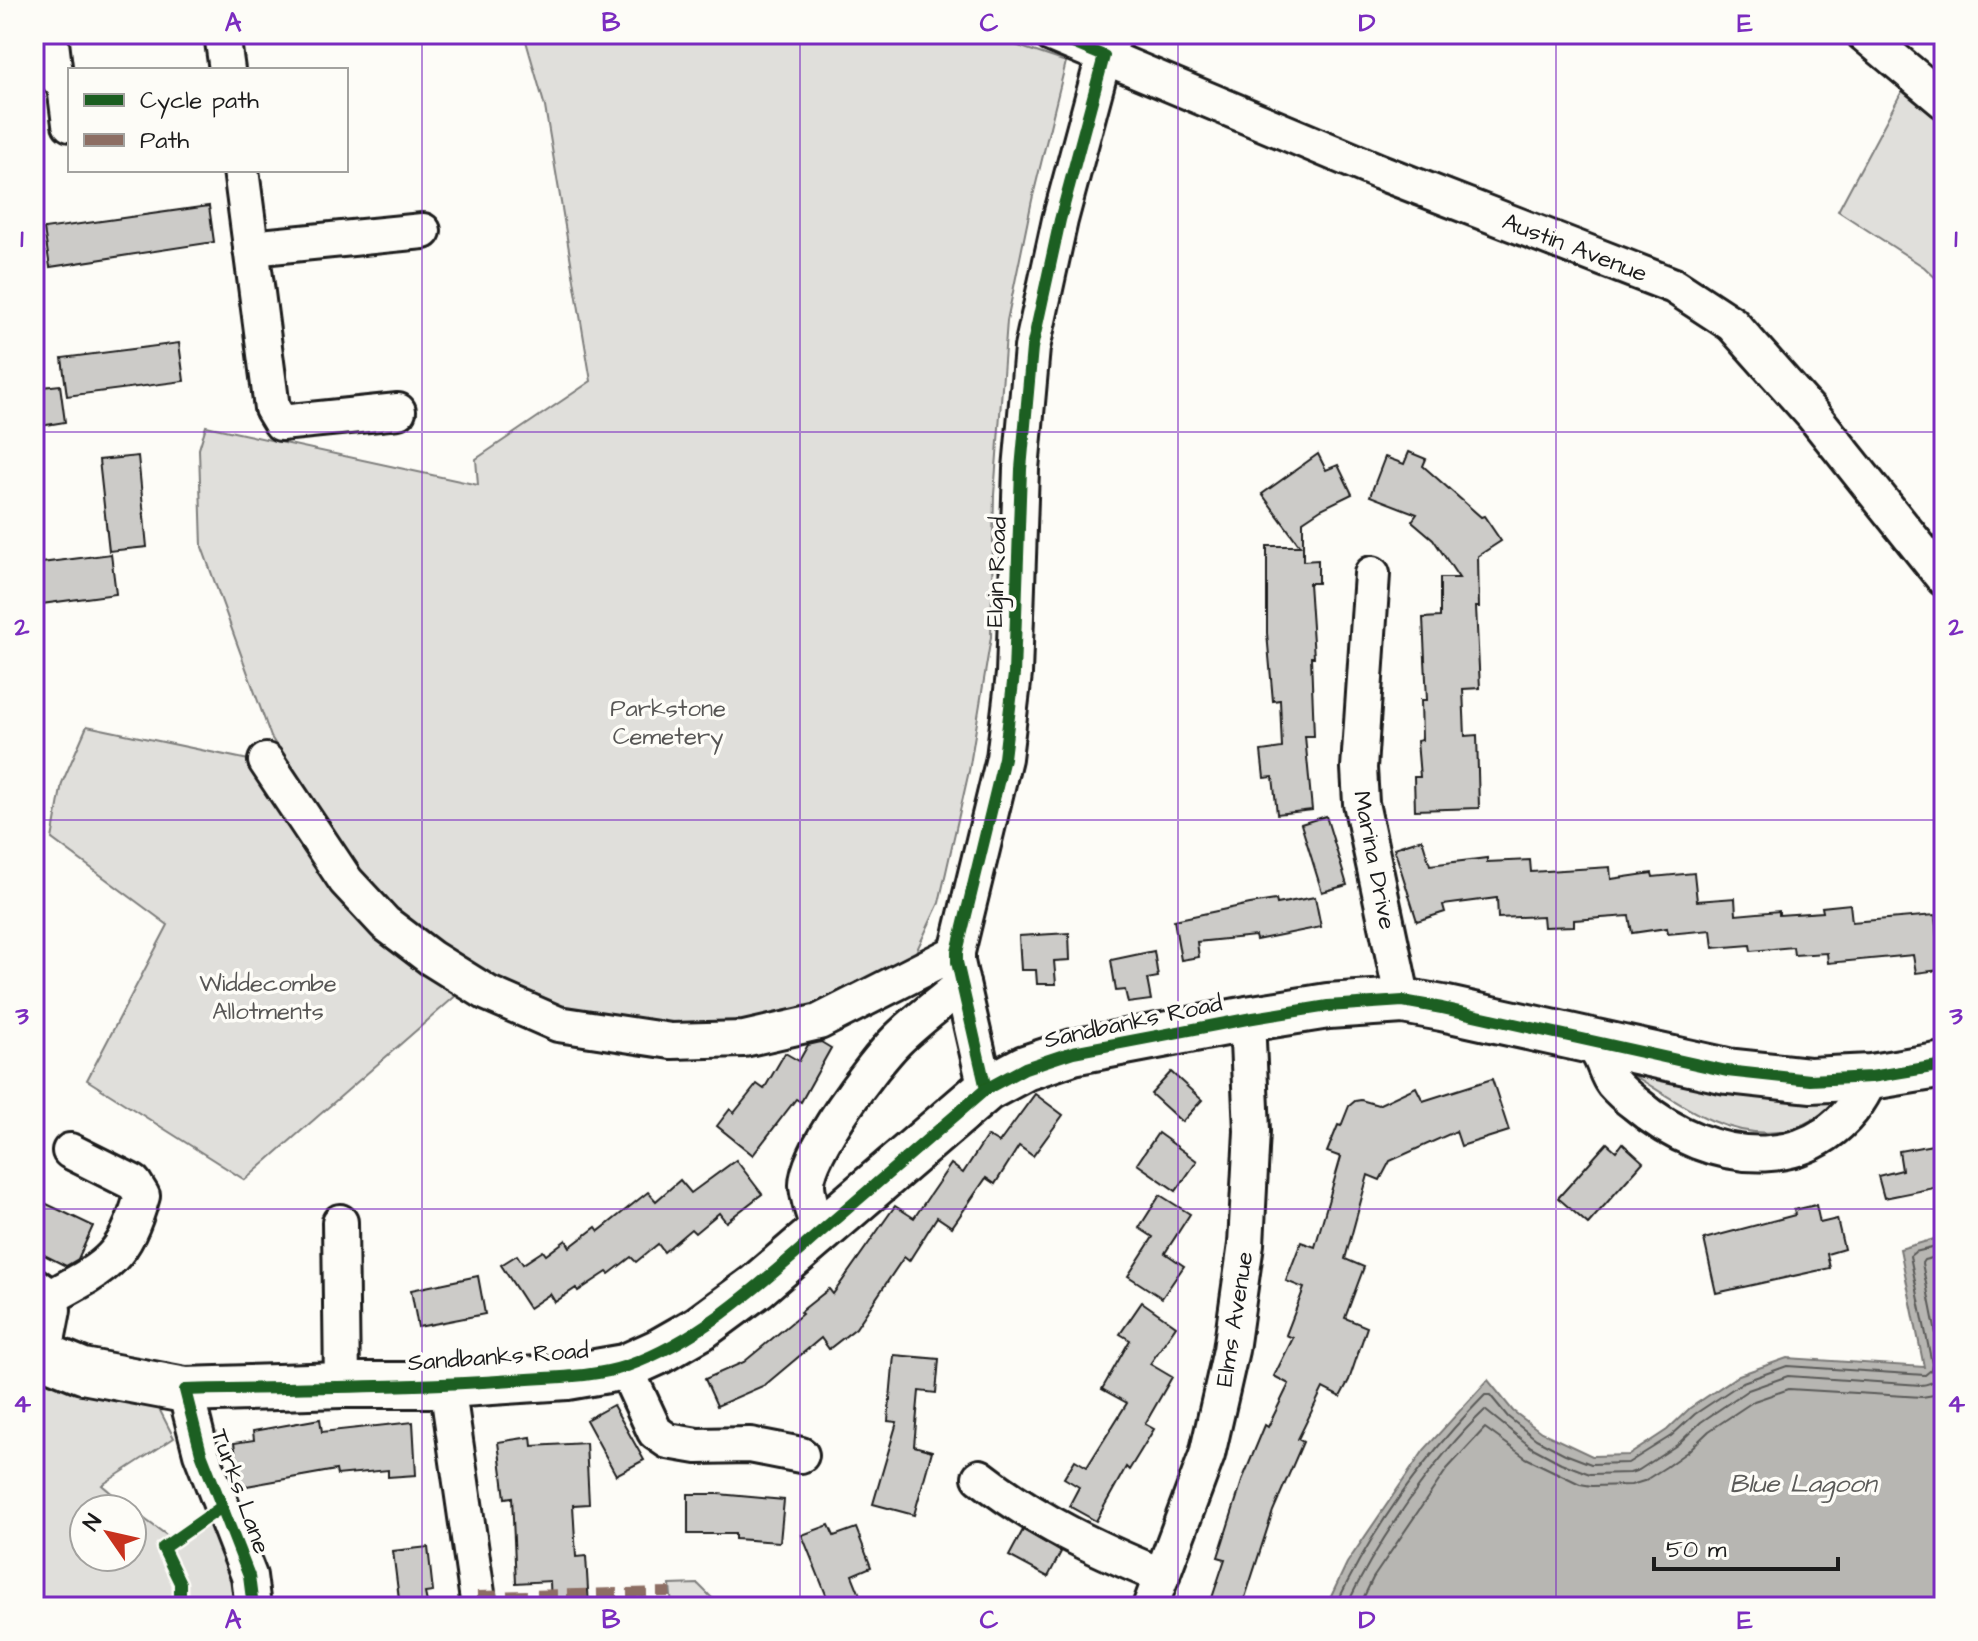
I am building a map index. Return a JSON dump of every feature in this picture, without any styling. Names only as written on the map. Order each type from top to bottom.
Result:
[{"type":"main road","name":"Sandbanks Road","points":[[39,1354],[83,1371],[185,1390],[447,1385],[567,1377],[625,1367],[700,1328],[757,1286],[986,1089],[1025,1068],[1073,1052],[1328,1006],[1403,1001],[1727,1071],[1810,1080],[1871,1077],[1944,1065]]},
{"type":"street","points":[[50,34],[55,75],[65,86],[68,109]]},
{"type":"street","points":[[222,34],[227,68]]},
{"type":"street","name":"Austin Avenue","points":[[1051,34],[1109,45],[1380,172],[1674,286],[1732,324],[1813,415],[1944,579]]},
{"type":"street","points":[[1864,34],[1944,101]]},
{"type":"street","name":"Elgin Road","points":[[986,1089],[960,968],[1006,744],[1014,674],[1021,469],[1032,348],[1060,220],[1109,45]]},
{"type":"street","points":[[241,172],[272,408],[281,423],[398,411]]},
{"type":"street","points":[[251,248],[423,231]]},
{"type":"street","name":"Marina Drive","points":[[1372,574],[1359,768],[1361,803],[1403,1001]]},
{"type":"street","points":[[266,761],[346,881],[385,923],[431,958],[487,993],[558,1024],[671,1041],[744,1039],[819,1022],[960,968]]},
{"type":"street","points":[[820,1233],[807,1184],[812,1164],[825,1138],[882,1056],[960,968]]},
{"type":"street","name":"Elms Avenue","points":[[1156,1592],[1207,1455],[1231,1350],[1246,1244],[1252,1131],[1247,1019]]},
{"type":"street","points":[[1583,1039],[1597,1052],[1612,1082],[1657,1121],[1708,1146],[1733,1153],[1770,1153],[1820,1138],[1841,1123],[1862,1098],[1871,1077]]},
{"type":"street","points":[[39,1354],[53,1310],[42,1291],[105,1264],[124,1244],[133,1227],[142,1196],[134,1183],[70,1151]]},
{"type":"street","points":[[340,1222],[342,1385]]},
{"type":"street","points":[[625,1367],[655,1432],[668,1441],[697,1446],[750,1445],[801,1455]]},
{"type":"street","points":[[447,1385],[479,1607]]},
{"type":"street","name":"Turks Lane","points":[[185,1390],[201,1453],[249,1576],[253,1607]]},
{"type":"street","points":[[980,1477],[1042,1521],[1104,1552],[1156,1592]]},
{"type":"green space","name":"Parkstone Cemetery","points":[[524,34],[983,34],[1066,62],[1032,200],[1007,321],[994,495],[991,637],[969,771],[939,903],[908,969],[817,1012],[744,1029],[677,1030],[552,1006],[493,983],[398,915],[347,857],[271,737],[202,547],[199,449],[206,426],[478,485],[476,459],[591,381],[545,107]]},
{"type":"green space","points":[[1902,91],[1944,125],[1944,286],[1924,267],[1838,211]]},
{"type":"green space","name":"Widdecombe Allotments","points":[[87,726],[258,762],[459,993],[245,1180],[87,1080],[168,925],[52,839],[62,783]]},
{"type":"green space","points":[[1639,1070],[1831,1100],[1830,1110],[1785,1131],[1739,1130],[1685,1107],[1635,1076]]},
{"type":"green space","points":[[34,1351],[146,1383],[174,1438],[102,1485],[111,1493],[68,1493],[68,1573],[148,1573],[148,1522],[168,1536],[205,1510],[235,1582],[239,1607],[34,1607]]},
{"type":"green space","points":[[698,1584],[721,1607],[672,1607],[670,1585]]},
{"type":"water","name":"Blue Lagoon","points":[[1944,1236],[1944,1607],[1326,1607],[1347,1563],[1424,1450],[1488,1380],[1513,1411],[1541,1432],[1592,1456],[1629,1455],[1739,1375],[1787,1358],[1924,1367],[1900,1249]]},
{"type":"building","points":[[209,206],[214,242],[50,267],[44,229]]},
{"type":"building","points":[[179,343],[184,381],[67,396],[62,358]]},
{"type":"building","points":[[60,385],[65,422],[34,427],[34,388]]},
{"type":"building","points":[[1409,452],[1426,459],[1423,466],[1481,517],[1484,516],[1501,541],[1478,556],[1479,607],[1476,607],[1480,688],[1463,689],[1465,736],[1477,735],[1479,808],[1415,810],[1414,777],[1420,777],[1417,741],[1422,740],[1421,700],[1427,700],[1423,618],[1440,617],[1440,578],[1459,578],[1433,539],[1412,521],[1417,514],[1370,496],[1385,457],[1404,464]]},
{"type":"building","points":[[1318,454],[1326,470],[1338,465],[1352,494],[1303,521],[1303,561],[1318,560],[1318,583],[1309,583],[1314,657],[1311,657],[1314,736],[1305,736],[1312,810],[1277,814],[1273,777],[1264,778],[1261,751],[1282,748],[1280,700],[1273,701],[1267,633],[1267,546],[1300,546],[1262,494]]},
{"type":"building","points":[[138,456],[147,547],[109,551],[99,460]]},
{"type":"building","points":[[111,554],[116,594],[34,605],[34,564]]},
{"type":"building","points":[[1326,816],[1347,885],[1322,892],[1301,824]]},
{"type":"building","points":[[1422,839],[1430,865],[1487,858],[1487,862],[1530,860],[1531,872],[1610,867],[1611,879],[1652,873],[1653,877],[1694,873],[1697,901],[1735,898],[1736,915],[1779,911],[1779,915],[1823,912],[1822,907],[1850,904],[1852,922],[1935,915],[1940,970],[1916,973],[1913,955],[1828,963],[1827,953],[1794,955],[1793,947],[1751,951],[1750,945],[1713,948],[1711,930],[1668,934],[1667,928],[1632,933],[1629,916],[1574,920],[1574,926],[1544,927],[1543,916],[1498,918],[1497,898],[1443,905],[1445,912],[1417,921],[1394,848]]},
{"type":"building","points":[[1315,897],[1321,927],[1256,940],[1255,936],[1197,942],[1199,957],[1181,960],[1174,920],[1250,904],[1276,900],[1277,904]]},
{"type":"building","points":[[1069,933],[1070,960],[1054,961],[1056,984],[1037,984],[1036,970],[1021,970],[1019,936]]},
{"type":"building","points":[[1154,951],[1158,977],[1147,979],[1151,1000],[1128,1003],[1125,990],[1116,991],[1111,960]]},
{"type":"building","points":[[821,1042],[831,1048],[801,1102],[796,1099],[753,1155],[717,1126],[730,1109],[734,1113],[757,1084],[764,1089],[785,1053],[799,1061],[808,1045]]},
{"type":"building","points":[[1171,1072],[1202,1100],[1182,1122],[1151,1094]]},
{"type":"building","points":[[1492,1079],[1509,1131],[1461,1146],[1456,1131],[1390,1161],[1380,1180],[1368,1175],[1345,1259],[1364,1267],[1345,1318],[1367,1327],[1349,1380],[1340,1397],[1323,1388],[1298,1439],[1303,1442],[1273,1511],[1242,1607],[1209,1607],[1225,1559],[1218,1557],[1243,1478],[1265,1425],[1268,1427],[1289,1384],[1274,1376],[1293,1338],[1286,1335],[1304,1288],[1286,1281],[1301,1242],[1315,1247],[1341,1157],[1327,1152],[1338,1125],[1341,1126],[1349,1106],[1355,1101],[1378,1105],[1416,1087],[1423,1101]]},
{"type":"building","points":[[1035,1094],[1063,1115],[1033,1156],[1019,1146],[995,1184],[986,1178],[952,1227],[937,1217],[909,1261],[904,1257],[856,1328],[829,1349],[821,1338],[765,1385],[717,1406],[705,1379],[744,1362],[829,1289],[833,1294],[895,1206],[914,1218],[951,1164],[963,1173],[987,1136],[999,1143]]},
{"type":"building","points":[[1158,1133],[1197,1161],[1176,1191],[1137,1164]]},
{"type":"building","points":[[1607,1143],[1616,1151],[1622,1143],[1643,1162],[1588,1224],[1558,1198]]},
{"type":"building","points":[[1944,1143],[1944,1186],[1884,1198],[1878,1176],[1902,1170],[1899,1151]]},
{"type":"building","points":[[736,1160],[762,1194],[726,1222],[719,1213],[695,1233],[691,1229],[664,1252],[658,1244],[636,1262],[631,1257],[609,1274],[607,1272],[578,1291],[576,1288],[555,1302],[550,1294],[529,1308],[501,1265],[517,1255],[523,1264],[543,1251],[546,1255],[566,1240],[570,1247],[596,1227],[599,1231],[648,1192],[656,1201],[680,1180],[691,1193]]},
{"type":"building","points":[[1160,1195],[1190,1214],[1165,1253],[1184,1266],[1162,1298],[1128,1276],[1153,1237],[1139,1228]]},
{"type":"building","points":[[34,1198],[93,1226],[78,1259],[66,1266],[34,1250]]},
{"type":"building","points":[[1816,1205],[1820,1223],[1837,1219],[1844,1249],[1827,1254],[1830,1268],[1716,1293],[1704,1239],[1795,1215],[1794,1210]]},
{"type":"building","points":[[478,1276],[485,1314],[418,1327],[411,1290]]},
{"type":"building","points":[[1142,1302],[1176,1326],[1150,1364],[1172,1377],[1145,1424],[1154,1429],[1129,1470],[1126,1467],[1096,1521],[1069,1506],[1079,1487],[1064,1478],[1075,1460],[1087,1467],[1127,1403],[1102,1389],[1130,1340],[1120,1334]]},
{"type":"building","points":[[894,1355],[939,1359],[936,1393],[919,1391],[914,1446],[932,1451],[914,1515],[873,1504],[897,1422],[888,1421]]},
{"type":"building","points":[[613,1405],[644,1460],[616,1475],[586,1420]]},
{"type":"building","points":[[320,1419],[322,1432],[413,1422],[416,1475],[388,1477],[388,1470],[337,1475],[336,1470],[241,1487],[234,1443],[254,1440],[253,1431]]},
{"type":"building","points":[[531,1437],[532,1446],[586,1443],[589,1504],[573,1505],[576,1557],[586,1556],[589,1607],[551,1607],[550,1581],[516,1583],[512,1497],[505,1498],[498,1442]]},
{"type":"building","points":[[688,1494],[784,1500],[780,1542],[735,1539],[735,1534],[688,1534]]},
{"type":"building","points":[[829,1525],[834,1536],[856,1528],[871,1567],[852,1575],[860,1595],[831,1607],[802,1535]]},
{"type":"building","points":[[1023,1530],[1061,1552],[1048,1577],[1009,1556]]},
{"type":"building","points":[[428,1547],[433,1592],[425,1593],[428,1607],[400,1607],[393,1551]]},
{"type":"marked path","points":[[477,1596],[670,1592]]},
{"type":"cycle path","points":[[986,1089],[957,952],[1004,758],[1014,674],[1021,469],[1032,348],[1060,220],[1104,56],[1051,34]]},
{"type":"cycle path","points":[[253,1607],[249,1576],[201,1453],[185,1390],[472,1383],[585,1375],[627,1366],[682,1340],[732,1306],[986,1089],[1025,1068],[1073,1052],[1328,1006],[1403,1001],[1727,1071],[1810,1080],[1871,1077],[1944,1065]]},
{"type":"cycle path","points":[[180,1607],[180,1583],[163,1548],[220,1508]]}]
